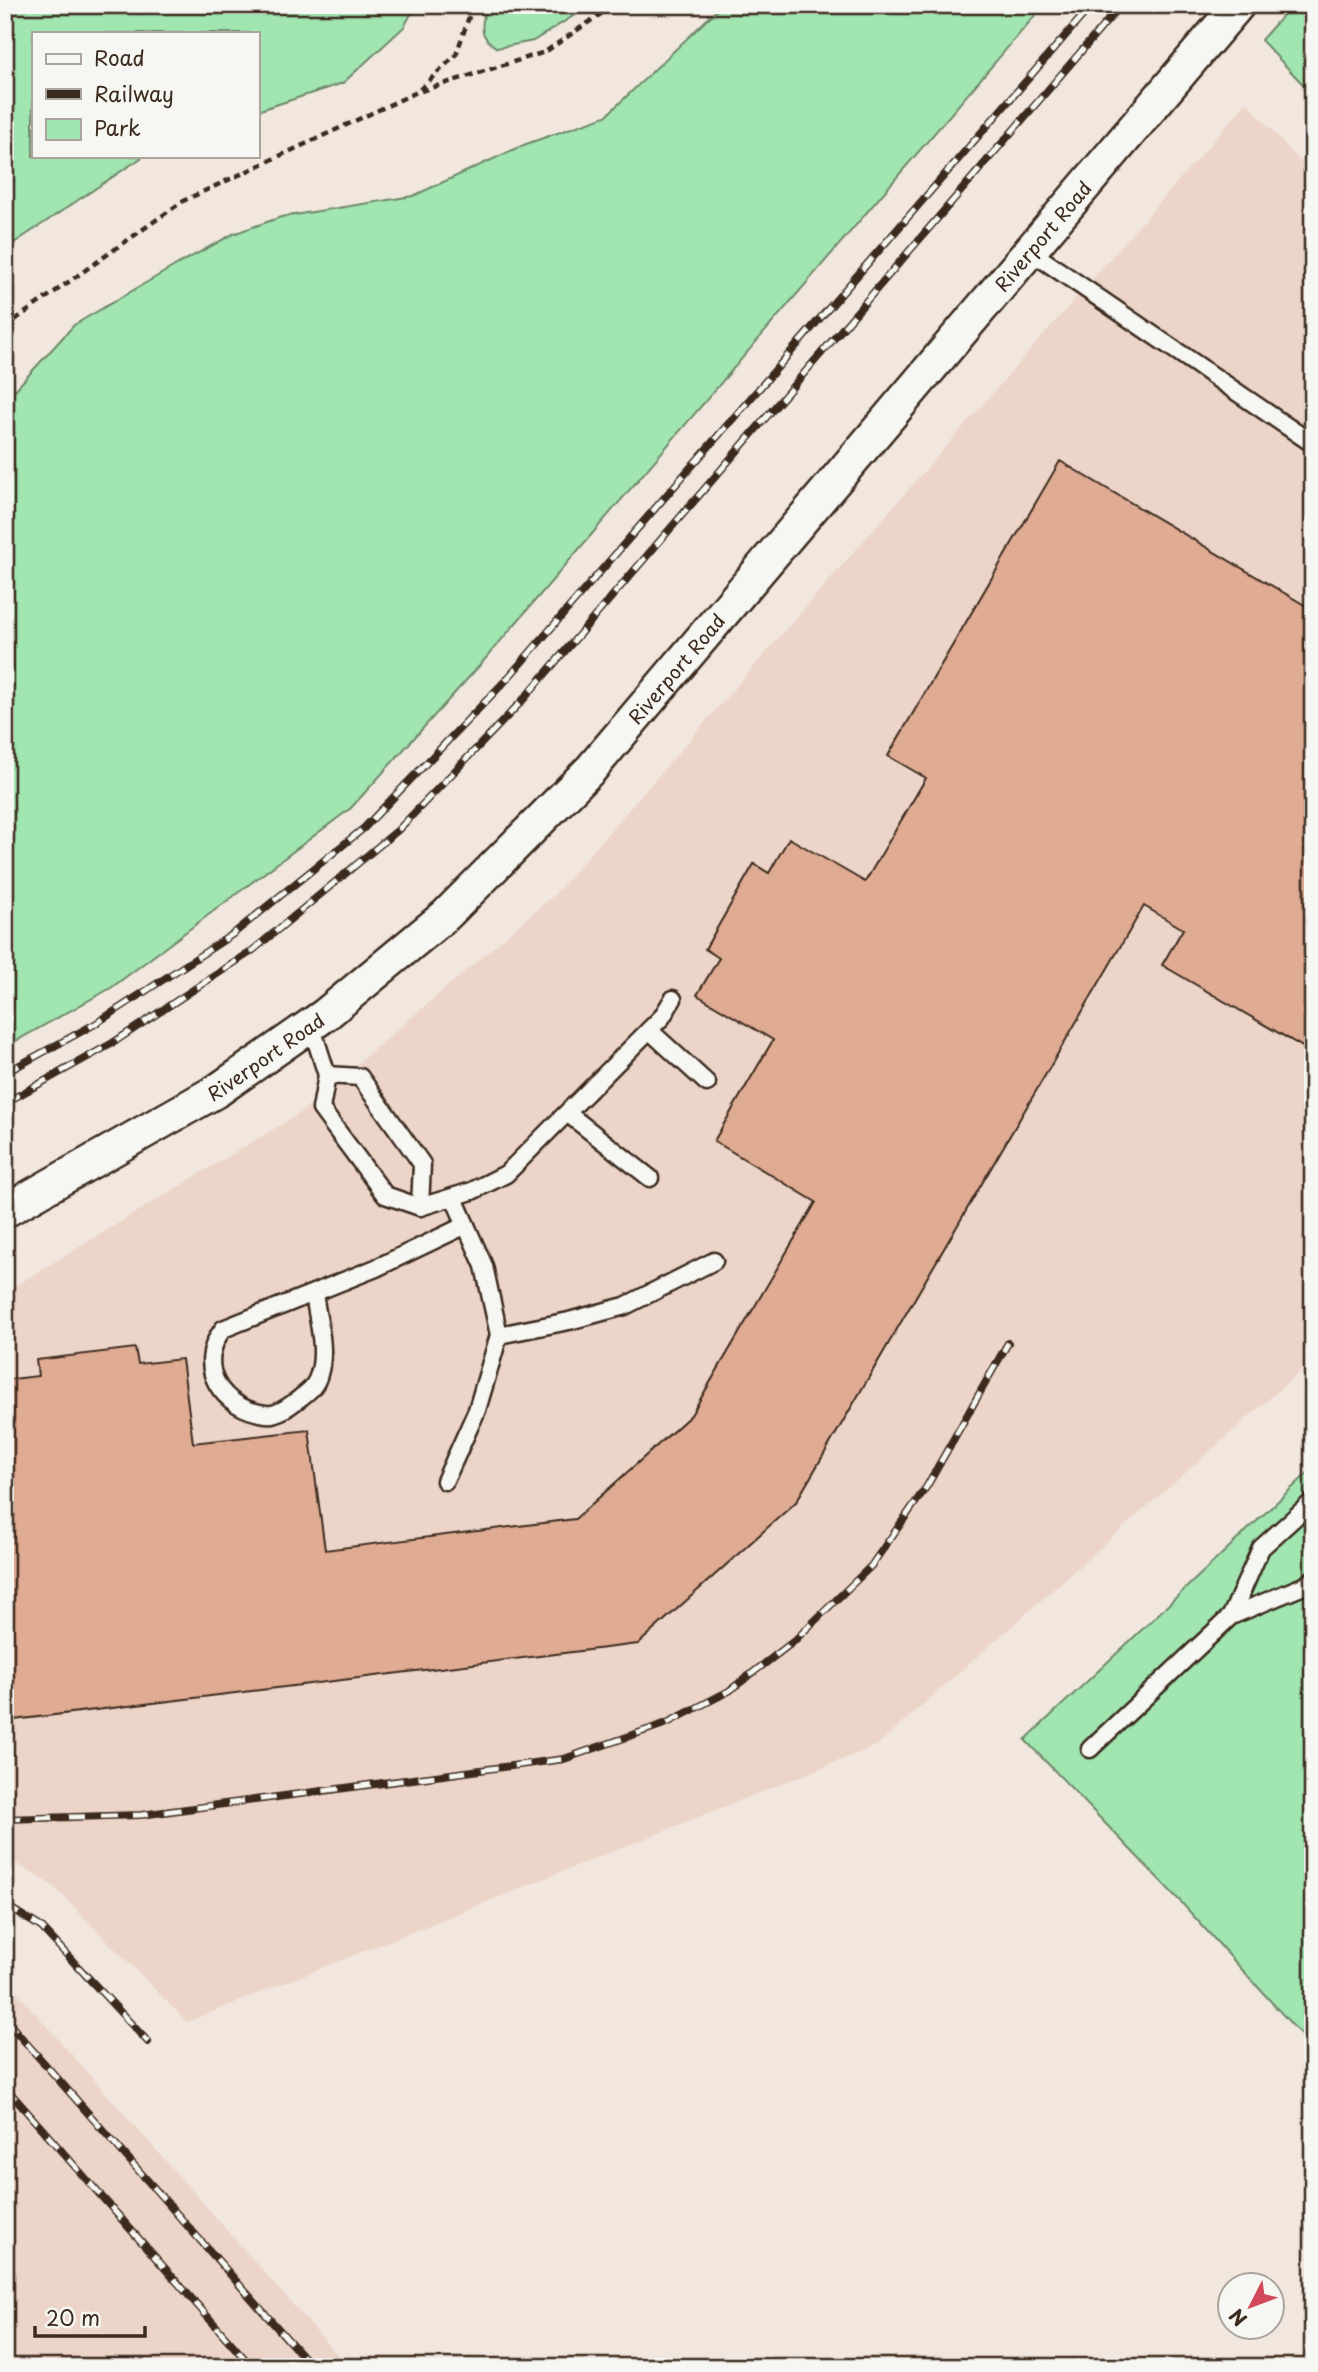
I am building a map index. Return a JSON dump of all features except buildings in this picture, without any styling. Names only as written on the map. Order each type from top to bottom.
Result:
[{"type":"street","name":"Riverport Road","points":[[5,1211],[218,1090],[311,1025],[446,915],[592,769],[1238,5]]},
{"type":"lane","points":[[1030,251],[1313,444]]},
{"type":"lane","points":[[311,1025],[327,1075],[321,1109],[385,1195],[420,1207],[454,1198],[506,1174],[662,1017],[673,999]]},
{"type":"lane","points":[[649,1030],[708,1083]]},
{"type":"lane","points":[[327,1075],[360,1077],[422,1164],[420,1207]]},
{"type":"lane","points":[[567,1112],[650,1178]]},
{"type":"lane","points":[[445,1481],[477,1410],[499,1335],[484,1266],[454,1198]]},
{"type":"lane","points":[[314,1293],[322,1353],[320,1371],[314,1387],[276,1413],[267,1415],[228,1398],[212,1377],[209,1357],[216,1338],[223,1329],[376,1268],[466,1225]]},
{"type":"lane","points":[[499,1335],[625,1306],[714,1261]]},
{"type":"lane","points":[[1231,1616],[1261,1548],[1313,1501]]},
{"type":"lane","points":[[1090,1749],[1231,1616],[1306,1585],[1313,1579]]},
{"type":"path","points":[[417,92],[456,55],[472,5]]},
{"type":"path","points":[[5,327],[183,201],[417,92],[545,52],[614,5]]},
{"type":"shaded area","points":[[1247,102],[1313,176],[1313,1360],[876,1746],[187,2022],[53,1886],[5,1857],[5,1292],[300,1113],[554,895]]},
{"type":"shaded area","points":[[5,1979],[348,2367],[5,2367]]},
{"type":"green space","points":[[5,5],[416,5],[404,27],[343,83],[259,110],[259,32],[32,32],[32,158],[141,158],[5,249]]},
{"type":"green space","points":[[486,5],[591,5],[533,41],[497,48],[486,39],[482,30]]},
{"type":"green space","points":[[722,5],[1044,5],[480,665],[351,808],[111,988],[5,1047],[5,401],[74,325],[233,234],[281,217],[413,196],[526,144],[606,116]]},
{"type":"green space","points":[[1292,5],[1313,5],[1313,95],[1261,40]]},
{"type":"green space","points":[[1313,1468],[1313,2048],[1179,1900],[1025,1740]]},
{"type":"railway","points":[[5,1073],[95,1024],[233,934],[364,828],[507,679],[1092,5]]},
{"type":"railway","points":[[5,1103],[111,1044],[252,951],[398,830],[522,701],[1121,5]]},
{"type":"railway","points":[[5,1819],[141,1815],[564,1759],[667,1723],[729,1691],[793,1642],[871,1566],[927,1486],[1008,1343]]},
{"type":"railway","points":[[5,1905],[41,1927],[148,2042]]},
{"type":"railway","points":[[5,2019],[312,2367]]},
{"type":"railway","points":[[5,2087],[252,2367]]}]
